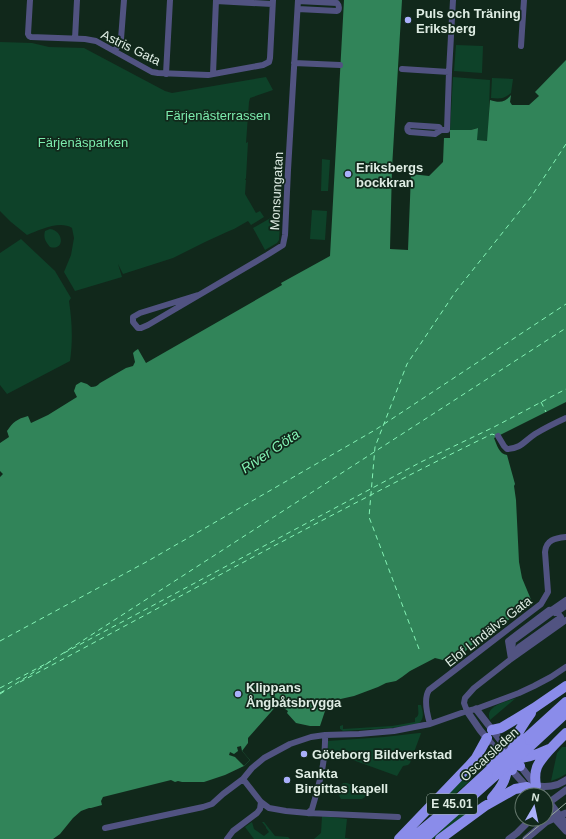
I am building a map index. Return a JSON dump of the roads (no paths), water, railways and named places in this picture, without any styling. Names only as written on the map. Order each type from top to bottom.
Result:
[{"type":"highway","points":[[399,839],[468,768],[476,758],[490,734],[534,708],[566,686]]},
{"type":"highway","name":"Oscarsleden","points":[[524,746],[566,702]]},
{"type":"highway","points":[[485,806],[498,791],[506,775],[514,740],[534,708]]},
{"type":"highway","name":"Oscarsleden","points":[[411,839],[566,713]]},
{"type":"highway","points":[[532,787],[536,768],[542,759],[566,733]]},
{"type":"highway","points":[[468,768],[478,762],[494,759],[510,760],[538,754],[554,746]]},
{"type":"highway","points":[[497,750],[510,760]]},
{"type":"highway","name":"Oscarsleden","points":[[424,839],[494,771]]},
{"type":"highway","points":[[440,839],[485,806],[514,789]]},
{"type":"street","name":"Astris Gata","points":[[30,0],[29,36],[96,41],[152,72],[198,76],[269,62],[272,2]]},
{"type":"street","points":[[75,39],[77,0]]},
{"type":"street","points":[[115,51],[121,39],[124,0]]},
{"type":"street","points":[[166,74],[170,0]]},
{"type":"street","name":"Monsungatan","points":[[198,295],[140,313],[133,317],[133,322],[138,328],[141,328],[176,308],[282,246],[284,241],[298,0],[338,3],[339,5],[339,9],[337,11],[298,9]]},
{"type":"street","points":[[441,130],[436,134],[410,132],[408,131],[407,127],[409,125],[439,127],[441,130],[447,130],[453,0]]},
{"type":"street","points":[[521,46],[524,0]]},
{"type":"street","points":[[213,74],[216,1],[272,2]]},
{"type":"street","points":[[294,62],[340,65]]},
{"type":"street","points":[[402,69],[449,72]]},
{"type":"street","points":[[498,436],[504,446],[508,449],[514,449],[520,447],[536,434],[566,418]]},
{"type":"street","name":"Elof Lindälvs Gata","points":[[430,724],[426,698],[429,690],[541,604],[548,592],[545,547],[556,538],[566,538]]},
{"type":"street","points":[[556,612],[566,600]]},
{"type":"street","points":[[511,659],[510,642],[566,606]]},
{"type":"street","points":[[556,612],[566,612]]},
{"type":"street","points":[[511,659],[519,647],[561,617],[556,612]]},
{"type":"street","points":[[528,787],[490,734],[480,730],[467,711],[464,703],[465,698],[474,688],[511,659],[566,620]]},
{"type":"street","points":[[105,828],[212,804],[243,779],[252,768],[264,758],[290,744],[311,737],[325,735],[394,731],[430,724],[476,709],[534,686],[552,677],[566,667]]},
{"type":"street","points":[[476,709],[497,750]]},
{"type":"street","points":[[308,813],[312,810],[323,766],[325,735]]},
{"type":"street","points":[[243,779],[261,802],[269,808],[308,813],[398,817]]},
{"type":"street","points":[[547,787],[556,785],[566,780]]},
{"type":"street","points":[[554,798],[566,790]]},
{"type":"street","points":[[227,839],[233,831],[257,813],[260,809],[261,802]]},
{"type":"street","points":[[560,816],[566,824]]},
{"type":"street","points":[[560,816],[566,831]]},
{"type":"street","points":[[526,839],[546,822],[560,816]]},
{"type":"street","points":[[509,839],[522,827]]},
{"type":"water","name":"River Göta","points":[[344,0],[402,0],[392,168],[390,249],[408,250],[411,174],[429,176],[443,162],[444,138],[450,138],[450,130],[471,130],[478,128],[477,140],[487,141],[490,100],[502,102],[511,95],[510,102],[512,105],[529,105],[539,96],[535,92],[566,60],[566,402],[494,438],[500,451],[507,455],[515,484],[519,562],[522,578],[532,602],[490,634],[469,647],[465,652],[452,659],[443,660],[435,658],[410,671],[396,681],[386,683],[354,696],[336,700],[332,698],[328,708],[326,708],[320,726],[310,726],[296,723],[287,713],[288,711],[278,704],[248,738],[248,743],[242,751],[250,760],[244,766],[225,775],[204,782],[175,782],[171,780],[103,797],[101,801],[102,805],[81,811],[60,834],[53,839],[0,839],[0,477],[3,474],[0,471],[0,443],[9,437],[7,431],[13,423],[18,420],[28,416],[31,423],[48,415],[77,397],[74,391],[76,385],[81,382],[91,387],[95,387],[126,368],[133,366],[135,362],[133,353],[138,349],[146,363],[282,285],[281,283],[330,256]]},
{"type":"tram line","points":[[523,839],[566,803]]},
{"type":"place","name":"Puls och Träning Eriksberg","points":[[408,20]]},
{"type":"place","name":"Eriksbergs bockkran","points":[[348,174]]},
{"type":"place","name":"Klippans Ångbåtsbrygga","points":[[238,694]]},
{"type":"place","name":"Göteborg Bildverkstad","points":[[304,754]]},
{"type":"place","name":"Sankta Birgittas kapell","points":[[287,780]]},
{"type":"park label","name":"Färjenästerrassen","points":[[218,115]]},
{"type":"park label","name":"Färjenäsparken","points":[[83,142]]}]
